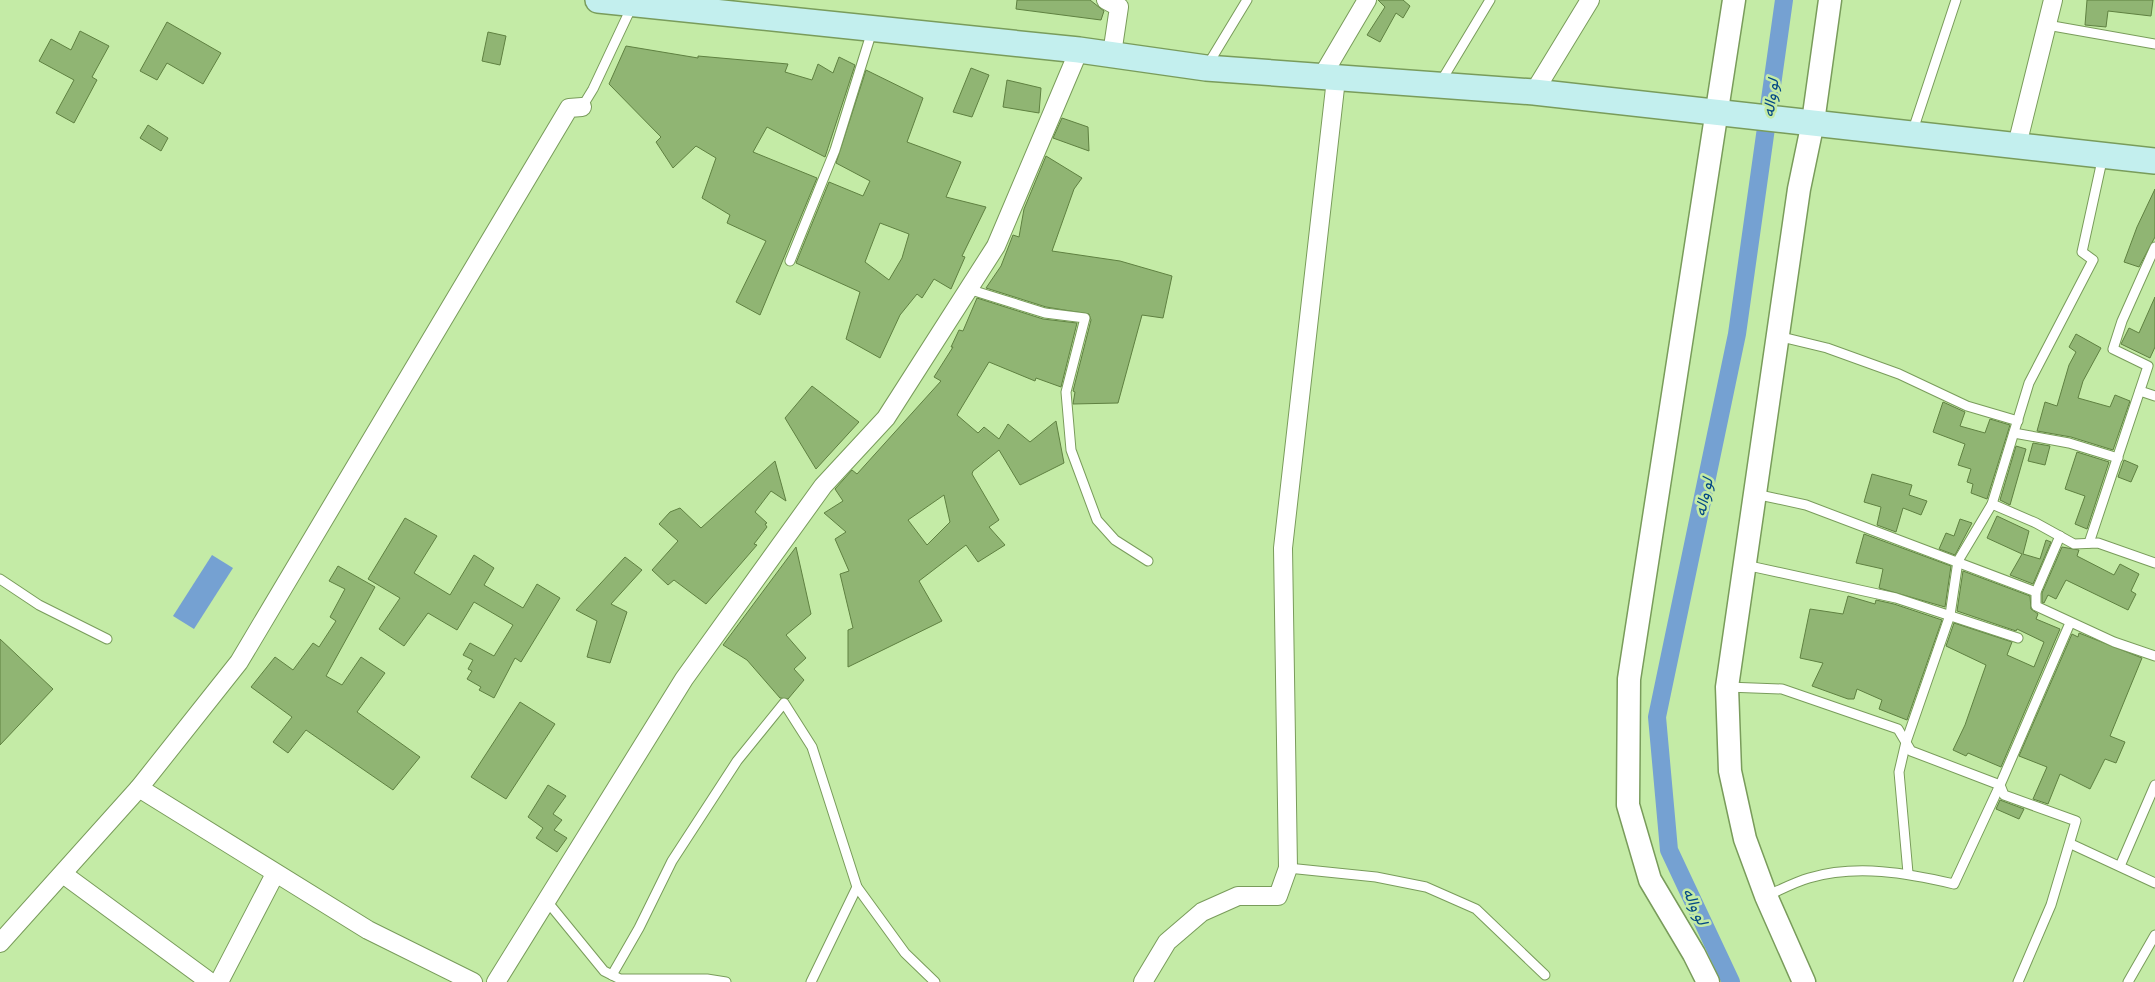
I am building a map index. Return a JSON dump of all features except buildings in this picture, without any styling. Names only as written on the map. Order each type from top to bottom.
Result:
[{"type":"main road","points":[[599,0],[1079,50],[1206,68],[1534,92],[2155,161]]},
{"type":"street","points":[[1148,975],[1167,942],[1202,912],[1238,896],[1278,896],[1288,868],[1283,548],[1328,78],[1367,0]]},
{"type":"street","points":[[1534,92],[1590,0]]},
{"type":"street","points":[[1708,982],[1694,954],[1650,880],[1628,805],[1629,688],[1734,0]]},
{"type":"street","points":[[1804,982],[1766,896],[1745,838],[1730,771],[1727,687],[1799,189],[1813,122],[1830,0]]},
{"type":"street","points":[[2017,146],[2053,0]]},
{"type":"street","points":[[1112,54],[1116,2]]},
{"type":"street","points":[[496,982],[684,679],[823,486],[886,418],[996,246],[1079,50]]},
{"type":"street","points":[[0,944],[139,788],[239,662],[568,108],[582,107]]},
{"type":"street","points":[[139,788],[368,930],[473,982]]},
{"type":"street","points":[[63,874],[210,982]]},
{"type":"street","points":[[219,982],[275,874]]},
{"type":"lane","points":[[1206,68],[1247,0]]},
{"type":"lane","points":[[1439,85],[1490,0]]},
{"type":"lane","points":[[1912,133],[1956,0]]},
{"type":"lane","points":[[582,107],[593,89],[633,4]]},
{"type":"lane","points":[[2047,25],[2155,44]]},
{"type":"lane","points":[[790,262],[835,150],[872,29]]},
{"type":"lane","points":[[1908,873],[1898,772],[1906,742],[1950,615],[1958,561],[1992,504],[2029,383],[2064,311],[2093,260],[2082,252],[2103,156]]},
{"type":"lane","points":[[2089,543],[2148,366],[2114,349],[2122,321],[2155,247]]},
{"type":"lane","points":[[968,290],[1045,313],[1085,318],[1066,392],[1071,450],[1097,520],[1115,540],[1148,561]]},
{"type":"lane","points":[[1778,335],[1899,374],[1967,406],[2018,421]]},
{"type":"lane","points":[[2140,391],[2155,396]]},
{"type":"lane","points":[[2014,433],[2069,443],[2118,458]]},
{"type":"lane","points":[[1755,494],[1806,504],[2036,592]]},
{"type":"lane","points":[[1992,504],[2036,523],[2074,544],[2098,543],[2155,563]]},
{"type":"lane","points":[[2060,536],[2036,592],[2036,606],[2114,642],[2155,656]]},
{"type":"lane","points":[[1745,565],[1896,598],[2018,638]]},
{"type":"lane","points":[[0,579],[39,605],[107,639]]},
{"type":"lane","points":[[1766,896],[1809,878],[1842,872],[1908,873],[1954,884],[2000,785],[2070,623]]},
{"type":"lane","points":[[1727,687],[1782,690],[1898,729],[1911,751],[2000,785],[2004,795],[2076,821],[2051,904],[2018,982]]},
{"type":"lane","points":[[612,975],[639,928],[672,861],[737,761],[784,703],[812,747],[857,887],[905,953],[935,982]]},
{"type":"lane","points":[[2120,866],[2155,785]]},
{"type":"lane","points":[[2070,844],[2155,883]]},
{"type":"lane","points":[[1288,868],[1376,877],[1426,887],[1476,909],[1544,975]]},
{"type":"lane","points":[[811,982],[857,887]]},
{"type":"lane","points":[[546,900],[604,971],[620,979],[707,978],[726,982]]},
{"type":"lane","points":[[2128,982],[2155,935]]},
{"type":"water","points":[[212,555],[233,568],[194,629],[173,616]]},
{"type":"waterway","name":"لو واله","points":[[1731,982],[1669,850],[1657,717],[1737,334],[1784,0]]}]
